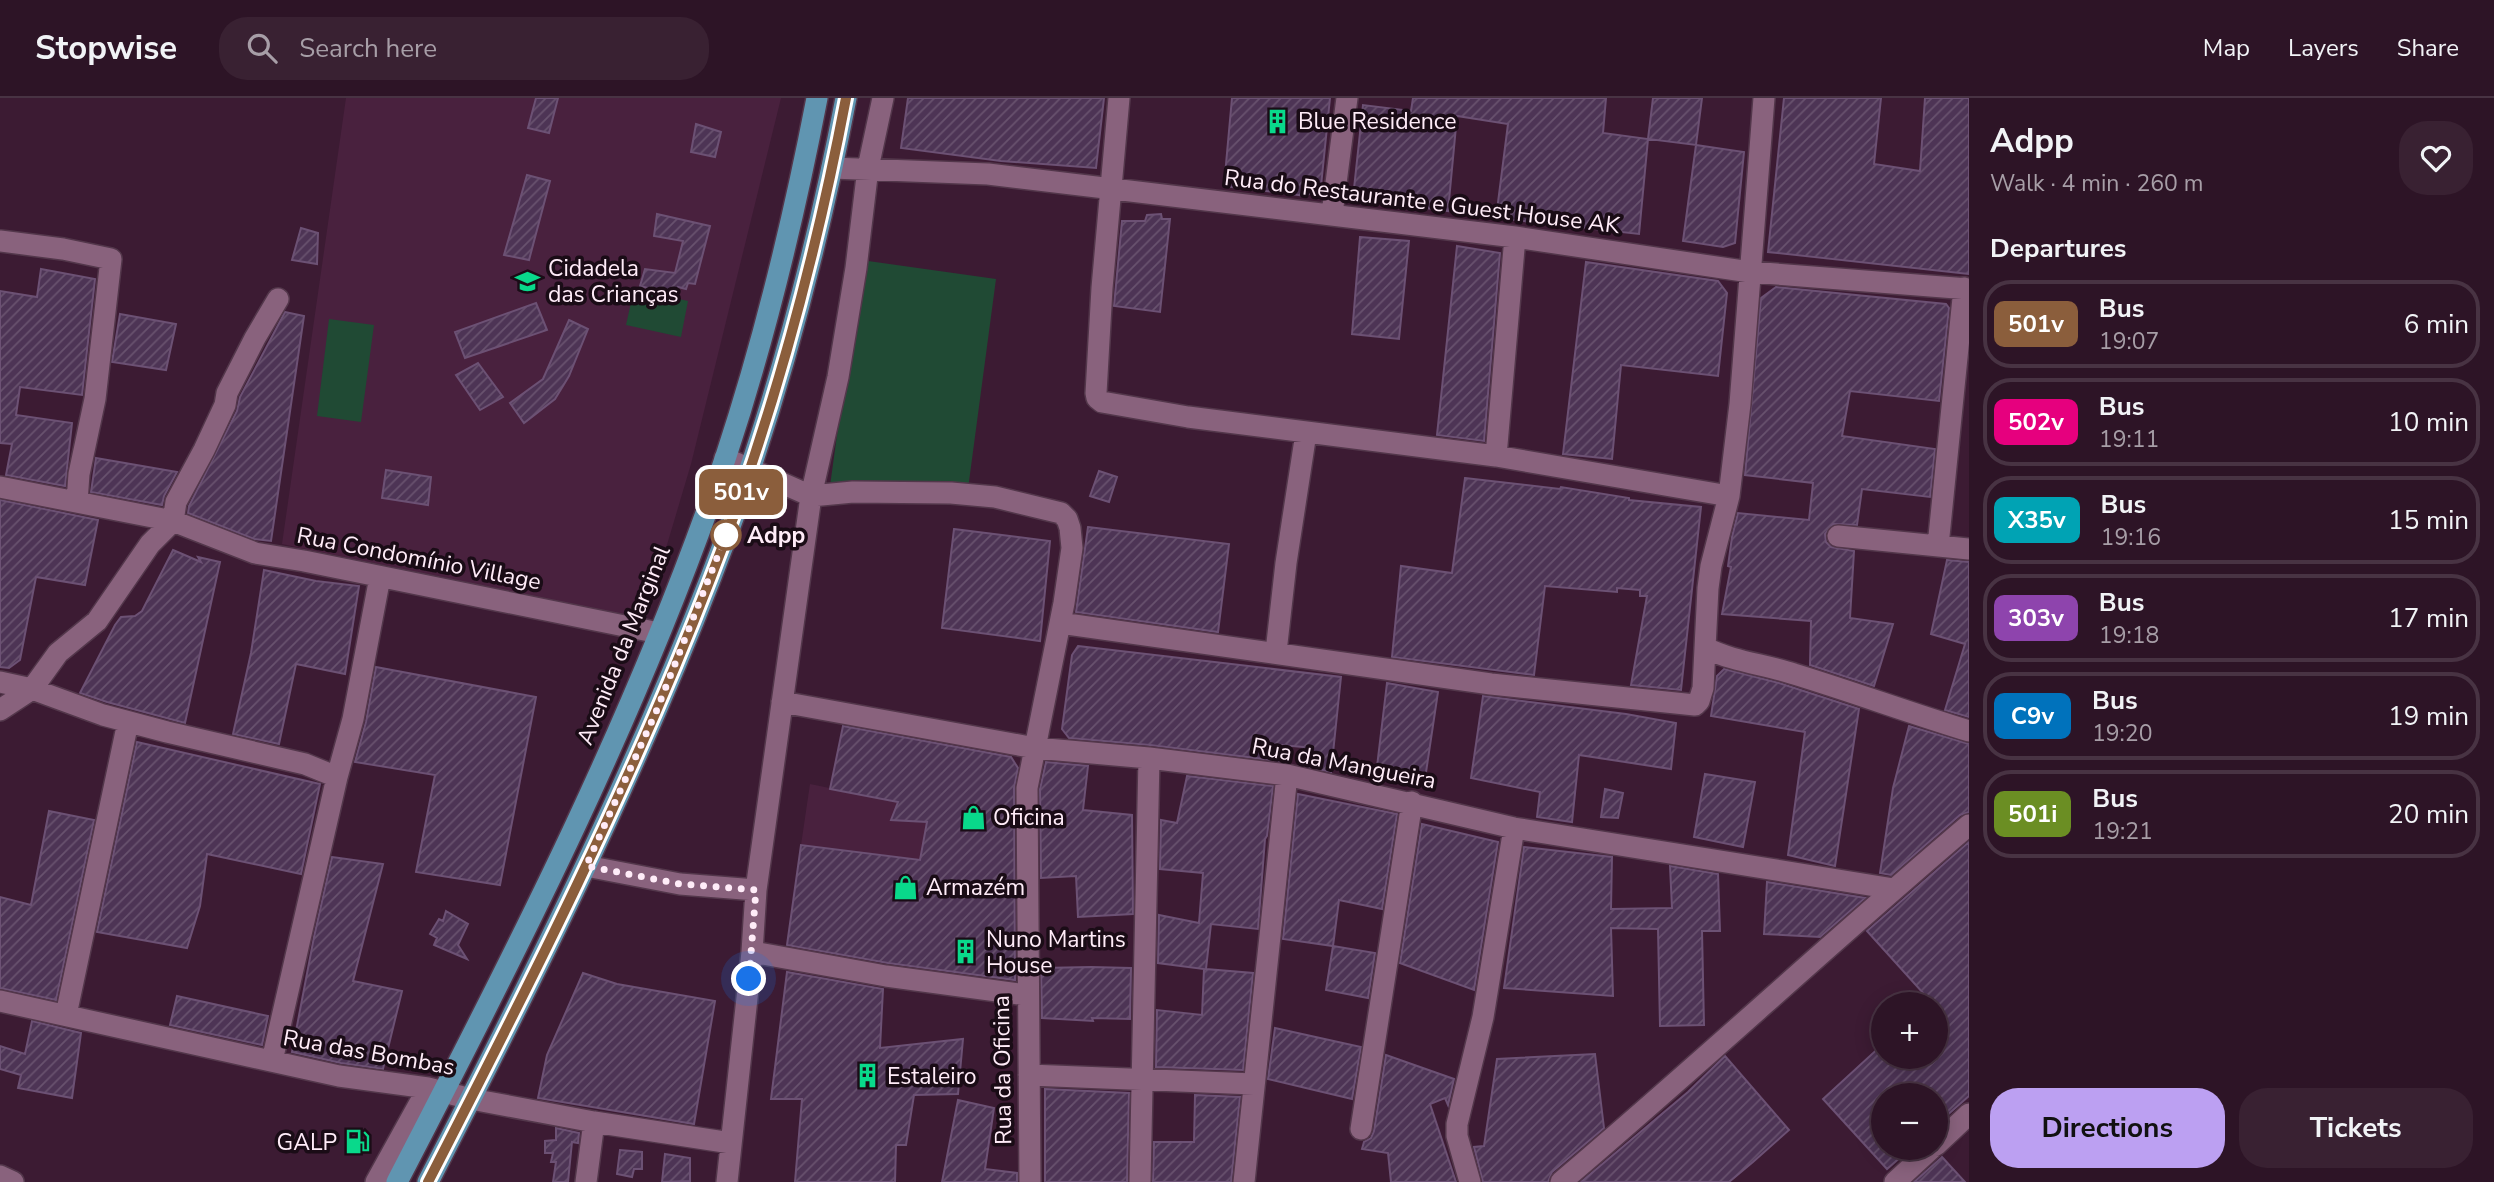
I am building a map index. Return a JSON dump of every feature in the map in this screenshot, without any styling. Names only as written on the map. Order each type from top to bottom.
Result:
[{"type":"main road","name":"Avenida da Marginal","points":[[397,1182],[436,1089],[553,870],[659,633],[744,400],[804,166],[817,98]]},
{"type":"main road","points":[[428,1182],[586,866],[674,668],[712,574],[795,321],[846,98]]},
{"type":"street","points":[[727,1182],[752,952],[756,890],[811,496],[838,377],[856,268],[868,168],[883,98]]},
{"type":"street","points":[[1119,98],[1102,288],[1097,398],[1102,402],[1188,417],[1496,456],[1729,496]]},
{"type":"street","points":[[1332,214],[1347,98]]},
{"type":"street","points":[[1060,624],[1491,684],[1653,699],[1690,706],[1699,701],[1703,688],[1711,566],[1729,496],[1740,404],[1764,98]]},
{"type":"street","name":"Rua do Restaurante e Guest House AK","points":[[832,168],[988,174],[1515,237],[1750,272],[1966,288]]},
{"type":"street","points":[[1496,456],[1515,237]]},
{"type":"street","points":[[0,241],[63,249],[111,259],[95,399],[79,474],[77,502]]},
{"type":"street","points":[[1938,546],[1966,288]]},
{"type":"street","points":[[0,710],[32,689],[58,653],[97,621],[149,544],[173,521],[176,502],[204,450],[255,338],[278,299]]},
{"type":"street","points":[[1276,652],[1286,563],[1306,433]]},
{"type":"street","points":[[725,458],[811,496]]},
{"type":"street","name":"Rua Condomínio Village","points":[[0,487],[173,521],[255,554],[659,633]]},
{"type":"street","name":"Rua da Oficina","points":[[811,496],[853,492],[951,493],[996,497],[1061,513],[1067,519],[1072,538],[1060,624],[1027,788],[1030,1182]]},
{"type":"street","points":[[1838,536],[1969,549]]},
{"type":"street","points":[[272,1061],[337,777],[353,719],[380,577]]},
{"type":"street","points":[[1706,648],[1727,659],[1785,671],[1883,702],[1918,717],[1969,731]]},
{"type":"street","points":[[0,682],[32,689],[128,722],[305,764],[337,777]]},
{"type":"street","name":"Rua da Mangueira","points":[[782,702],[1035,748],[1149,758],[1287,775],[1412,802],[1514,828],[1894,889]]},
{"type":"street","points":[[66,1015],[128,722]]},
{"type":"street","points":[[1140,1182],[1149,758]]},
{"type":"street","points":[[1244,1182],[1287,775]]},
{"type":"street","points":[[1361,1129],[1412,802]]},
{"type":"street","points":[[1560,1182],[1685,1077],[1969,825]]},
{"type":"street","points":[[1470,1182],[1457,1136],[1457,1124],[1483,1017],[1514,828]]},
{"type":"street","points":[[586,866],[680,884],[756,890]]},
{"type":"street","points":[[752,952],[886,976],[1027,995]]},
{"type":"street","name":"Rua das Bombas","points":[[0,1001],[340,1076],[436,1089],[471,1099],[594,1122],[731,1143]]},
{"type":"street","points":[[1029,1075],[1254,1084]]},
{"type":"street","points":[[376,1182],[436,1089]]},
{"type":"street","points":[[1948,1133],[1969,1114]]},
{"type":"street","points":[[586,1182],[594,1122]]},
{"type":"street","points":[[1895,1182],[1919,1160]]},
{"type":"street","points":[[0,1176],[13,1182]]},
{"type":"shaded area","name":"Cidadela das Crianças","points":[[346,98],[781,98],[691,464],[650,602],[629,616],[282,544]]},
{"type":"shaded area","points":[[810,784],[898,802],[894,820],[929,823],[920,864],[801,845]]},
{"type":"green space","points":[[861,260],[996,279],[966,504],[830,486]]},
{"type":"green space","points":[[634,289],[688,301],[681,337],[626,325]]},
{"type":"green space","points":[[329,319],[374,325],[361,422],[317,416]]},
{"type":"building","points":[[536,98],[558,98],[549,133],[528,128]]},
{"type":"building","points":[[908,98],[1104,98],[1096,168],[1001,161],[901,148]]},
{"type":"building","points":[[1232,98],[1330,98],[1321,186],[1306,196],[1224,186]]},
{"type":"building","points":[[1413,98],[1606,98],[1603,133],[1648,139],[1639,234],[1496,218],[1508,124],[1457,116],[1448,211],[1353,198],[1363,105],[1411,111]]},
{"type":"building","points":[[1653,98],[1702,98],[1696,145],[1648,139]]},
{"type":"building","points":[[1784,98],[1881,98],[1874,164],[1920,171],[1925,98],[1969,98],[1969,274],[1768,252]]},
{"type":"building","points":[[696,124],[721,132],[715,157],[691,152]]},
{"type":"building","points":[[1696,145],[1744,152],[1735,243],[1723,247],[1683,241]]},
{"type":"building","points":[[527,175],[550,181],[529,260],[504,255]]},
{"type":"building","points":[[657,214],[710,226],[695,284],[688,283],[686,289],[678,287],[676,295],[640,286],[645,269],[675,273],[683,241],[654,236]]},
{"type":"building","points":[[1161,214],[1162,219],[1170,219],[1160,312],[1114,306],[1122,221],[1145,221],[1147,215]]},
{"type":"building","points":[[301,228],[318,233],[317,264],[292,260]]},
{"type":"building","points":[[1360,237],[1409,241],[1399,339],[1352,334]]},
{"type":"building","points":[[1457,246],[1500,253],[1484,441],[1437,435]]},
{"type":"building","points":[[1586,262],[1718,281],[1727,293],[1718,376],[1621,365],[1612,459],[1563,454]]},
{"type":"building","points":[[41,269],[95,279],[82,395],[20,387],[16,415],[72,423],[65,486],[6,475],[12,444],[0,443],[0,291],[37,297]]},
{"type":"building","points":[[1776,287],[1946,304],[1949,308],[1939,401],[1850,391],[1842,436],[1935,449],[1930,497],[1862,489],[1857,525],[1833,524],[1825,534],[1826,542],[1831,547],[1854,551],[1850,618],[1893,624],[1874,686],[1810,665],[1811,621],[1722,614],[1731,567],[1728,566],[1732,537],[1738,513],[1809,520],[1813,483],[1745,475],[1761,298]]},
{"type":"building","points":[[536,303],[547,330],[465,358],[455,332]]},
{"type":"building","points":[[285,312],[304,316],[271,541],[254,539],[188,513],[189,506],[237,411],[240,397]]},
{"type":"building","points":[[120,314],[176,324],[166,370],[112,362]]},
{"type":"building","points":[[569,320],[588,329],[569,376],[555,399],[524,423],[510,403],[543,379]]},
{"type":"building","points":[[478,363],[503,397],[480,410],[456,375]]},
{"type":"building","points":[[96,458],[177,472],[162,505],[91,492]]},
{"type":"building","points":[[386,470],[431,477],[428,505],[382,498]]},
{"type":"building","points":[[1099,471],[1117,477],[1109,502],[1090,496]]},
{"type":"building","points":[[1465,478],[1561,487],[1629,500],[1701,507],[1681,690],[1631,685],[1647,596],[1640,596],[1640,590],[1617,588],[1617,592],[1545,586],[1534,675],[1392,657],[1401,566],[1452,573]]},
{"type":"building","points":[[0,500],[98,520],[85,585],[36,577],[20,660],[9,668],[0,667]]},
{"type":"building","points":[[1088,527],[1229,544],[1218,632],[1076,612]]},
{"type":"building","points":[[954,529],[1050,541],[1040,641],[942,628]]},
{"type":"building","points":[[173,550],[201,562],[198,557],[220,562],[185,723],[80,693],[115,625],[121,617],[135,616],[142,611]]},
{"type":"building","points":[[1947,560],[1969,562],[1969,717],[1945,710],[1965,644],[1931,634]]},
{"type":"building","points":[[264,570],[316,581],[359,586],[345,674],[296,664],[279,744],[233,734],[251,653]]},
{"type":"building","points":[[1078,646],[1341,677],[1331,772],[1301,765],[1303,747],[1281,745],[1279,761],[1069,738],[1062,729],[1072,655]]},
{"type":"building","points":[[376,667],[536,697],[500,885],[416,872],[435,775],[355,762],[366,722]]},
{"type":"building","points":[[1724,669],[1779,683],[1859,709],[1835,866],[1788,855],[1805,732],[1711,716],[1717,676]]},
{"type":"building","points":[[1387,683],[1438,692],[1425,779],[1376,775]]},
{"type":"building","points":[[1483,696],[1676,723],[1671,769],[1579,755],[1572,822],[1537,817],[1540,792],[1471,778]]},
{"type":"building","points":[[843,726],[1011,757],[1018,768],[1014,788],[1015,980],[888,963],[787,945],[801,845],[920,860],[927,822],[891,820],[898,802],[830,789]]},
{"type":"building","points":[[1909,726],[1969,744],[1969,812],[1960,815],[1891,875],[1880,873],[1893,788]]},
{"type":"building","points":[[137,742],[320,784],[301,874],[207,854],[200,906],[187,948],[97,932]]},
{"type":"building","points":[[1046,762],[1088,766],[1083,810],[1132,815],[1133,914],[1078,917],[1076,876],[1041,878],[1040,789]]},
{"type":"building","points":[[1705,774],[1755,782],[1743,847],[1694,837]]},
{"type":"building","points":[[1187,776],[1273,786],[1265,839],[1258,929],[1211,924],[1206,969],[1253,973],[1243,1070],[1156,1067],[1157,1010],[1202,1015],[1204,969],[1158,963],[1159,915],[1199,923],[1203,873],[1160,869],[1161,820],[1177,823]]},
{"type":"building","points":[[1605,789],[1623,793],[1618,818],[1601,817]]},
{"type":"building","points":[[1298,794],[1397,814],[1382,909],[1339,900],[1333,946],[1283,939]]},
{"type":"building","points":[[49,811],[94,820],[56,1000],[0,988],[0,897],[31,905]]},
{"type":"building","points":[[1422,824],[1498,842],[1474,990],[1400,963]]},
{"type":"building","points":[[1969,842],[1969,1096],[1948,1114],[1948,1083],[1871,1083],[1871,1152],[1823,1099],[1871,1055],[1871,1069],[1948,1069],[1948,992],[1922,992],[1867,931]]},
{"type":"building","points":[[1524,847],[1612,857],[1611,909],[1672,908],[1670,866],[1718,874],[1720,931],[1702,931],[1704,1025],[1660,1026],[1658,929],[1611,928],[1613,996],[1504,988]]},
{"type":"building","points":[[332,857],[383,864],[353,981],[402,991],[383,1069],[292,1052]]},
{"type":"building","points":[[1767,882],[1865,898],[1820,937],[1764,934]]},
{"type":"building","points":[[446,911],[468,924],[458,945],[467,959],[434,945],[437,938],[430,934],[439,919],[443,921]]},
{"type":"building","points":[[1333,946],[1375,953],[1368,998],[1326,990]]},
{"type":"building","points":[[1041,968],[1131,968],[1130,1019],[1092,1018],[1093,1021],[1042,1018]]},
{"type":"building","points":[[787,972],[883,989],[880,1048],[963,1039],[958,1094],[914,1095],[906,1145],[896,1145],[895,1182],[795,1182],[802,1099],[771,1099]]},
{"type":"building","points":[[583,973],[617,984],[715,1001],[694,1124],[538,1098],[547,1055]]},
{"type":"building","points":[[177,996],[268,1016],[262,1045],[170,1025]]},
{"type":"building","points":[[32,1021],[81,1033],[72,1098],[18,1088],[21,1075],[0,1069],[0,1046],[25,1054]]},
{"type":"building","points":[[1275,1028],[1361,1047],[1352,1099],[1268,1079]]},
{"type":"building","points":[[1595,1054],[1604,1128],[1552,1172],[1548,1182],[1483,1182],[1474,1147],[1484,1146],[1497,1059]]},
{"type":"building","points":[[1386,1055],[1454,1079],[1448,1105],[1445,1098],[1430,1104],[1456,1182],[1391,1182],[1388,1153],[1362,1149],[1364,1142],[1371,1138],[1374,1131]]},
{"type":"building","points":[[1725,1056],[1789,1130],[1753,1162],[1729,1182],[1581,1182],[1688,1092]]},
{"type":"building","points":[[1045,1089],[1129,1093],[1127,1182],[1045,1182]]},
{"type":"building","points":[[1195,1095],[1240,1097],[1231,1182],[1153,1182],[1154,1142],[1194,1142]]},
{"type":"building","points":[[958,1100],[994,1108],[985,1169],[1017,1173],[1017,1182],[942,1182]]},
{"type":"building","points":[[556,1128],[579,1133],[578,1143],[572,1142],[568,1182],[553,1182],[556,1162],[551,1162],[553,1153],[545,1153],[545,1141],[556,1140]]},
{"type":"building","points":[[620,1150],[642,1152],[642,1169],[634,1169],[632,1177],[617,1174]]},
{"type":"building","points":[[665,1154],[690,1158],[690,1181],[662,1182]]},
{"type":"building","points":[[1879,1160],[1897,1160],[1887,1169]]},
{"type":"building","points":[[1939,1160],[1945,1160],[1965,1182],[1914,1182]]},
{"type":"bus line","name":"501v","points":[[428,1182],[607,823],[712,574],[795,321],[846,98]]},
{"type":"place","name":"Blue Residence","points":[[1278,121]]},
{"type":"place","name":"Cidadela das Crianças","points":[[528,281]]},
{"type":"place","name":"Adpp","points":[[726,535]]},
{"type":"place","name":"Oficina","points":[[973,817]]},
{"type":"place","name":"Armazém","points":[[906,887]]},
{"type":"place","name":"Nuno Martins House","points":[[966,952]]},
{"type":"place","name":"Estaleiro","points":[[867,1076]]},
{"type":"place","name":"GALP","points":[[357,1142]]},
{"type":"route","points":[[726,535],[656,712],[586,866],[680,884],[756,890],[749,979]]}]
